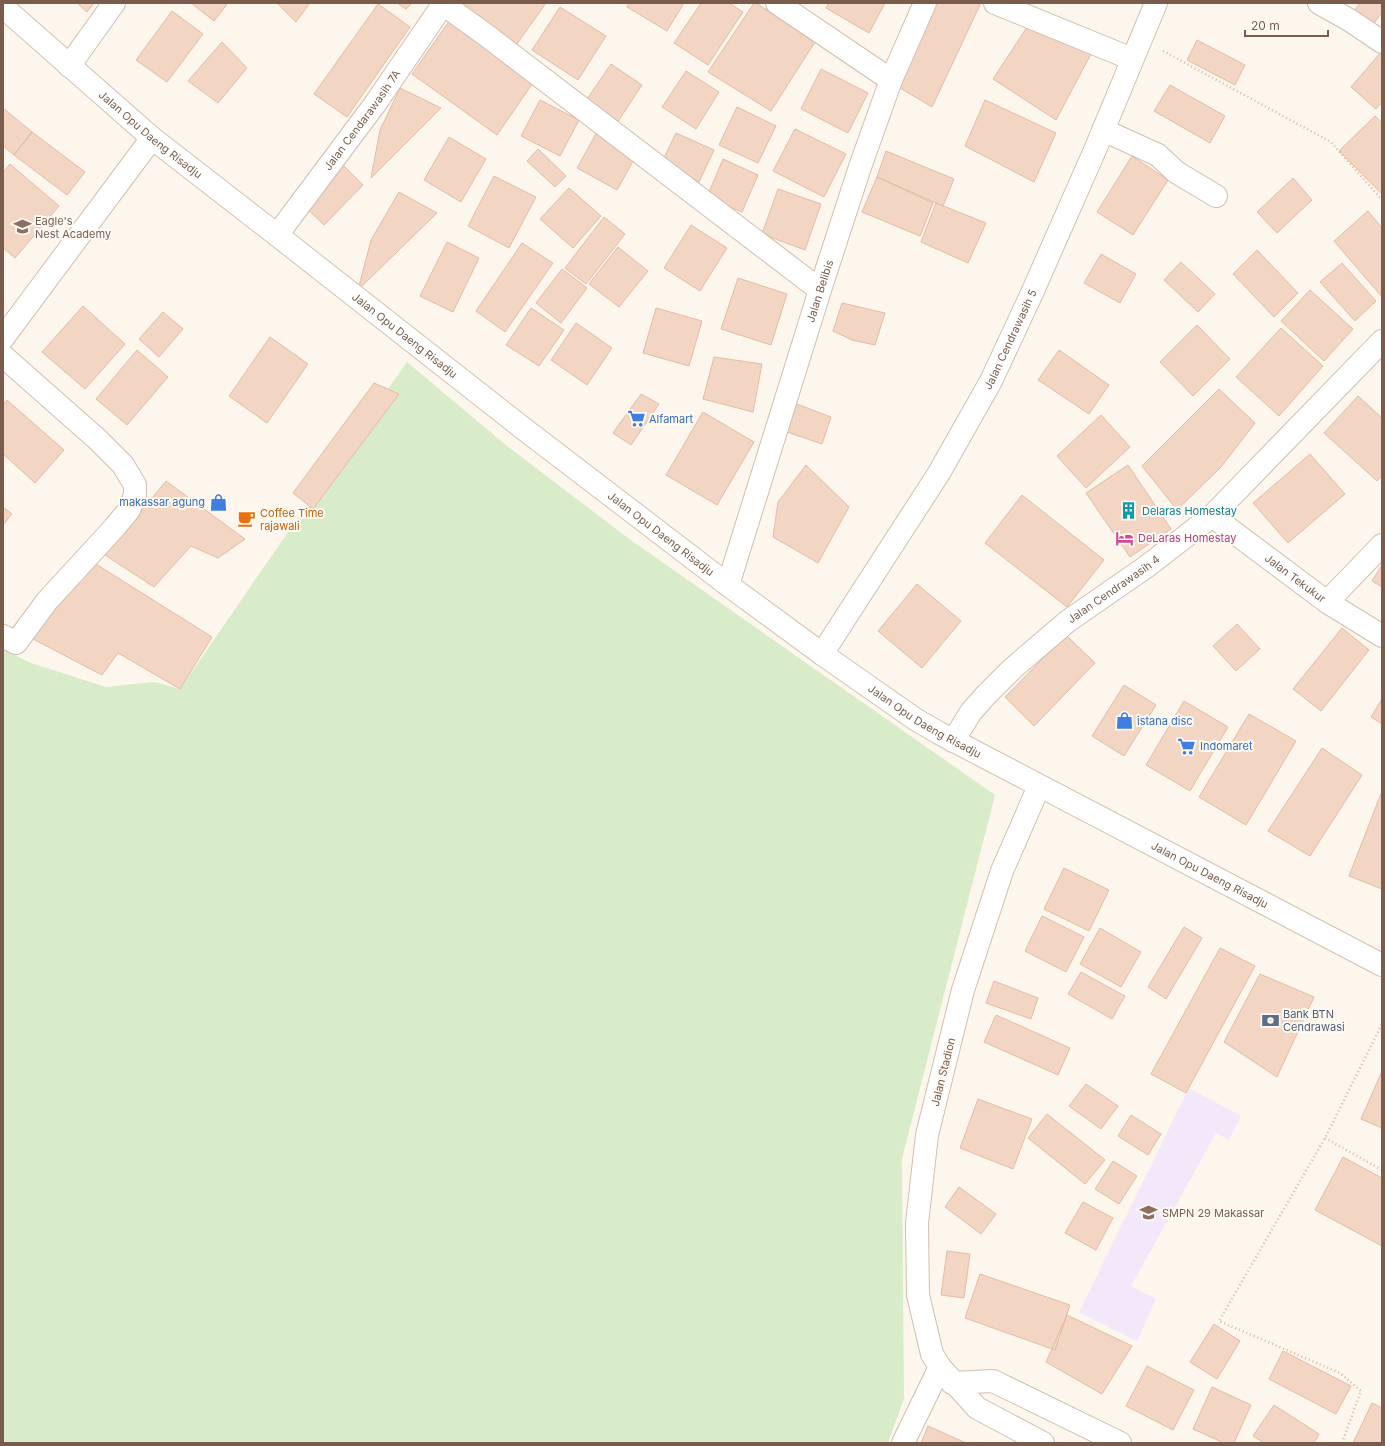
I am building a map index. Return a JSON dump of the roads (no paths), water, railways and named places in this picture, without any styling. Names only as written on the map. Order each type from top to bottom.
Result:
[{"type":"street","points":[[69,66],[114,3]]},
{"type":"street","points":[[777,3],[891,80]]},
{"type":"street","name":"Jalan Belibis","points":[[728,585],[860,167],[891,80],[925,3]]},
{"type":"street","points":[[995,3],[1132,59]]},
{"type":"street","name":"Jalan Cendrawasih 5","points":[[822,654],[939,473],[992,381],[1103,130],[1156,3]]},
{"type":"street","points":[[1319,3],[1351,21],[1382,42]]},
{"type":"street","points":[[444,4],[820,290]]},
{"type":"street","name":"Jalan Cendarawasih 7A","points":[[277,235],[375,104],[444,4]]},
{"type":"street","name":"Jalan Opu Daeng Risadju","points":[[3,7],[152,138],[524,429],[728,585],[822,654],[915,719],[1038,786],[1382,964]]},
{"type":"street","points":[[1103,130],[1158,155],[1176,172],[1216,196]]},
{"type":"street","points":[[3,338],[152,138]]},
{"type":"street","name":"Jalan Cendrawasih 4","points":[[953,741],[971,712],[1012,669],[1068,622],[1146,567],[1212,516],[1382,341]]},
{"type":"street","points":[[3,356],[97,439],[123,465],[135,484],[135,495],[129,510],[47,601],[16,643],[3,636]]},
{"type":"street","name":"Jalan Tekukur","points":[[1212,516],[1327,602],[1382,636]]},
{"type":"street","points":[[1327,602],[1382,545]]},
{"type":"street","name":"Jalan Stadion","points":[[1038,786],[1002,872],[963,990],[928,1135],[917,1223],[918,1295],[932,1354],[946,1375],[977,1408],[1043,1443]]},
{"type":"street","points":[[903,1443],[946,1375],[993,1381],[1120,1443]]},
{"type":"place","name":"Eagle's Nest Academy","points":[[22,227]]},
{"type":"place","name":"Alfamart","points":[[636,419]]},
{"type":"place","name":"makassar agung","points":[[218,502]]},
{"type":"place","name":"Delaras Homestay","points":[[1129,511]]},
{"type":"place","name":"Coffee Time rajawali","points":[[247,519]]},
{"type":"place","name":"DeLaras Homestay","points":[[1125,538]]},
{"type":"place","name":"istana disc","points":[[1124,721]]},
{"type":"place","name":"Indomaret","points":[[1187,746]]},
{"type":"place","name":"Bank BTN Cendrawasi","points":[[1270,1020]]},
{"type":"place","name":"SMPN 29 Makassar","points":[[1149,1213]]}]
